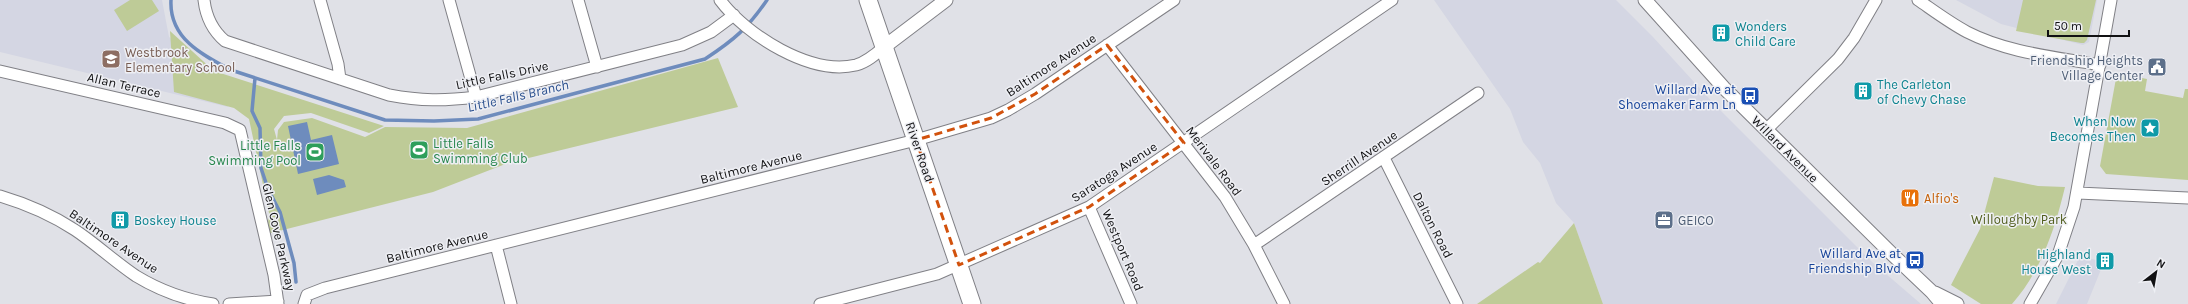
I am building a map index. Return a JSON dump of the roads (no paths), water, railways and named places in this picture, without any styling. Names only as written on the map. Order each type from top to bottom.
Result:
[{"type":"main road","name":"River Road","points":[[868,0],[972,304]]},
{"type":"street","name":"Little Falls Drive","points":[[204,0],[206,15],[217,35],[225,41],[389,95],[414,99],[445,101],[476,97],[682,45],[738,19]]},
{"type":"street","points":[[320,0],[338,64],[340,79]]},
{"type":"street","points":[[449,0],[476,97]]},
{"type":"street","points":[[578,0],[597,67]]},
{"type":"street","points":[[720,0],[751,31],[803,60],[840,67],[857,65],[872,58],[884,47],[946,0]]},
{"type":"street","name":"Baltimore Avenue","points":[[305,299],[496,245],[916,140],[997,115],[1035,94],[1174,0]]},
{"type":"street","name":"Saratoga Avenue","points":[[820,304],[937,274],[1089,207],[1392,0]]},
{"type":"street","name":"Willard Avenue","points":[[1645,0],[1707,70],[1932,292],[1942,304]]},
{"type":"street","points":[[1767,130],[1838,59],[1876,0]]},
{"type":"street","points":[[1918,0],[1953,24],[1983,39],[2015,49],[2100,66]]},
{"type":"street","points":[[2030,304],[2058,255],[2068,230],[2078,193],[2111,0]]},
{"type":"street","name":"Merivale Road","points":[[1107,45],[1225,197],[1254,245],[1284,304]]},
{"type":"street","name":"Allan Terrace","points":[[0,71],[225,122],[240,130]]},
{"type":"street","name":"Sherrill Avenue","points":[[1254,245],[1478,93]]},
{"type":"street","name":"Glen Cove Parkway","points":[[240,130],[278,302]]},
{"type":"street","name":"Dalton Road","points":[[1384,158],[1457,304]]},
{"type":"street","points":[[2078,193],[2188,198]]},
{"type":"street","name":"Baltimore Avenue","points":[[0,196],[49,215],[75,231],[136,276],[172,293],[196,302],[213,304]]},
{"type":"street","name":"Westport Road","points":[[1089,207],[1131,304]]},
{"type":"street","points":[[496,245],[512,304]]},
{"type":"street","name":"Willard Avenue","points":[[1932,292],[1957,304]]},
{"type":"street","points":[[229,304],[278,302]]},
{"type":"water","name":"Little Falls Swimming Pool","points":[[307,122],[311,140],[332,135],[339,164],[298,174],[288,126]]},
{"type":"water","points":[[329,175],[344,180],[346,187],[317,195],[313,179]]},
{"type":"waterway","name":"Little Falls Branch","points":[[171,0],[175,25],[181,35],[189,44],[209,58],[231,70],[385,120],[434,121],[478,119],[705,59],[740,33],[767,0]]},
{"type":"waterway","points":[[255,78],[252,111],[260,128],[261,168],[268,189],[280,212],[294,263],[296,282]]},
{"type":"place","name":"Wonders Child Care","points":[[1721,33]]},
{"type":"place","name":"Westbrook Elementary School","points":[[111,59]]},
{"type":"place","name":"Friendship Heights Village Center","points":[[2157,67]]},
{"type":"place","name":"The Carleton of Chevy Chase","points":[[1863,91]]},
{"type":"place","name":"Willard Ave at Shoemaker Farm Ln","points":[[1750,96]]},
{"type":"place","name":"When Now Becomes Then","points":[[2150,128]]},
{"type":"place","name":"Little Falls Swimming Club","points":[[419,150]]},
{"type":"place","name":"Little Falls Swimming Pool","points":[[315,152]]},
{"type":"place","name":"Alfio's","points":[[1910,198]]},
{"type":"place","name":"Boskey House","points":[[120,220]]},
{"type":"place","name":"GEICO","points":[[1664,220]]},
{"type":"place","name":"Willard Ave at Friendship Blvd","points":[[1915,260]]},
{"type":"place","name":"Highland House West","points":[[2105,261]]},
{"type":"park label","name":"Willoughby Park","points":[[2019,219]]}]
